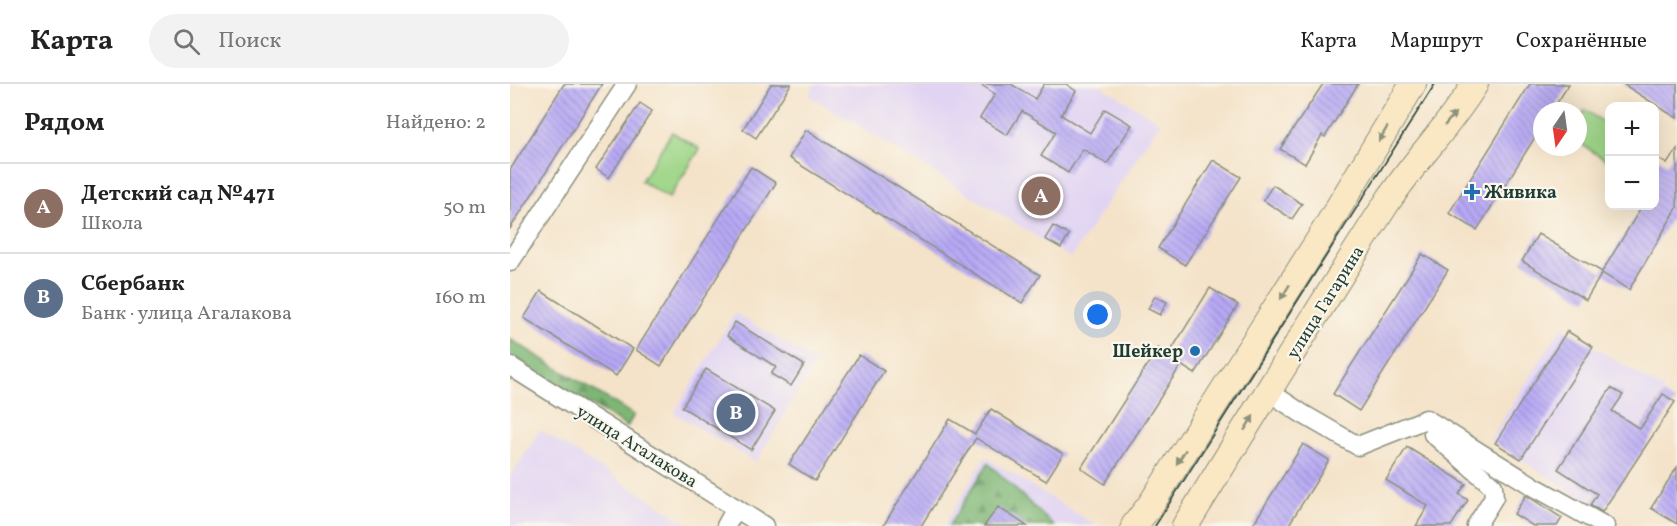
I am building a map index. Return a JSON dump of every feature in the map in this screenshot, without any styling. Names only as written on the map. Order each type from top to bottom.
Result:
[{"type":"main road","points":[[1134,526],[1151,504],[1317,243],[1413,84]]},
{"type":"main road","name":"улица Гагарина","points":[[1185,526],[1390,199],[1429,145],[1463,104],[1475,84]]},
{"type":"street","points":[[510,262],[627,84]]},
{"type":"street","name":"улица Агалакова","points":[[510,366],[764,526]]},
{"type":"street","points":[[1268,391],[1358,446],[1426,419],[1533,486],[1605,526]]},
{"type":"street","points":[[1418,422],[1493,486],[1494,496],[1476,526]]},
{"type":"street","points":[[726,526],[736,508]]},
{"type":"shaded area","points":[[815,84],[1098,84],[1160,122],[1071,258],[809,95]]},
{"type":"shaded area","points":[[735,313],[816,362],[756,462],[674,413]]},
{"type":"shaded area","points":[[1562,327],[1664,390],[1588,502],[1490,440]]},
{"type":"shaded area","points":[[540,430],[692,526],[510,526],[510,477]]},
{"type":"shaded area","points":[[985,457],[1097,526],[944,526]]},
{"type":"green space","points":[[1587,111],[1605,123],[1605,159],[1587,148]]},
{"type":"green space","points":[[672,132],[700,149],[669,198],[641,181]]},
{"type":"green space","points":[[510,339],[634,415],[627,427],[510,356]]},
{"type":"green space","points":[[988,463],[1054,526],[949,526]]},
{"type":"building","points":[[564,84],[602,84],[510,229],[510,170]]},
{"type":"building","points":[[771,84],[791,84],[756,138],[743,129]]},
{"type":"building","points":[[980,84],[1011,84],[1035,99],[1044,84],[1066,84],[1076,91],[1061,115],[1090,133],[1105,109],[1132,125],[1107,164],[1083,149],[1068,173],[1041,156],[1056,132],[1022,111],[1007,135],[980,118],[995,94]]},
{"type":"building","points":[[1323,84],[1358,84],[1325,137],[1322,135],[1305,164],[1280,149]]},
{"type":"building","points":[[1530,84],[1569,84],[1558,102],[1533,102],[1533,140],[1477,230],[1449,213]]},
{"type":"building","points":[[1623,84],[1677,84],[1677,118],[1659,107],[1659,102],[1651,102]]},
{"type":"building","points":[[640,103],[652,111],[609,178],[596,169]]},
{"type":"building","points":[[806,130],[1040,275],[1022,303],[789,158]]},
{"type":"building","points":[[1677,149],[1677,208],[1629,290],[1602,273],[1586,300],[1522,261],[1538,234],[1602,272],[1640,210],[1659,210],[1659,159],[1667,164]]},
{"type":"building","points":[[1213,160],[1241,177],[1185,265],[1158,248]]},
{"type":"building","points":[[751,167],[776,183],[661,366],[636,350]]},
{"type":"building","points":[[1273,185],[1302,204],[1292,219],[1263,200]]},
{"type":"building","points":[[1053,226],[1069,235],[1061,248],[1045,239]]},
{"type":"building","points":[[1422,254],[1448,270],[1359,411],[1333,394]]},
{"type":"building","points":[[1210,288],[1238,305],[1195,374],[1181,365],[1105,484],[1081,468],[1158,348],[1169,354]]},
{"type":"building","points":[[541,291],[633,349],[616,376],[524,318]]},
{"type":"building","points":[[1155,296],[1167,302],[1160,315],[1148,309]]},
{"type":"building","points":[[735,322],[804,365],[791,386],[771,374],[776,367],[727,336]]},
{"type":"building","points":[[1567,331],[1593,347],[1521,459],[1495,443]]},
{"type":"building","points":[[859,355],[884,371],[815,481],[789,464]]},
{"type":"building","points":[[706,369],[775,411],[751,450],[682,407]]},
{"type":"building","points":[[1611,388],[1623,395],[1612,411],[1640,429],[1663,394],[1675,402],[1602,512],[1590,505],[1597,494],[1558,469]]},
{"type":"building","points":[[991,409],[1063,454],[1046,481],[976,438],[921,526],[883,526],[950,419],[975,434]]},
{"type":"building","points":[[1303,444],[1329,460],[1317,480],[1288,526],[1252,526]]},
{"type":"building","points":[[1407,447],[1466,484],[1459,494],[1468,500],[1451,526],[1416,526],[1428,506],[1386,480]]},
{"type":"building","points":[[1677,467],[1677,524],[1651,508]]},
{"type":"building","points":[[1526,495],[1562,518],[1557,526],[1533,526],[1514,514]]},
{"type":"building","points":[[998,507],[1027,526],[984,526]]},
{"type":"tram line","points":[[1155,526],[1435,84]]},
{"type":"place","name":"Живика","points":[[1472,192]]},
{"type":"place","name":"Детский сад №471","points":[[1041,196]]},
{"type":"place","name":"Шейкер","points":[[1195,351]]},
{"type":"place","name":"Сбербанк","points":[[736,413]]}]
